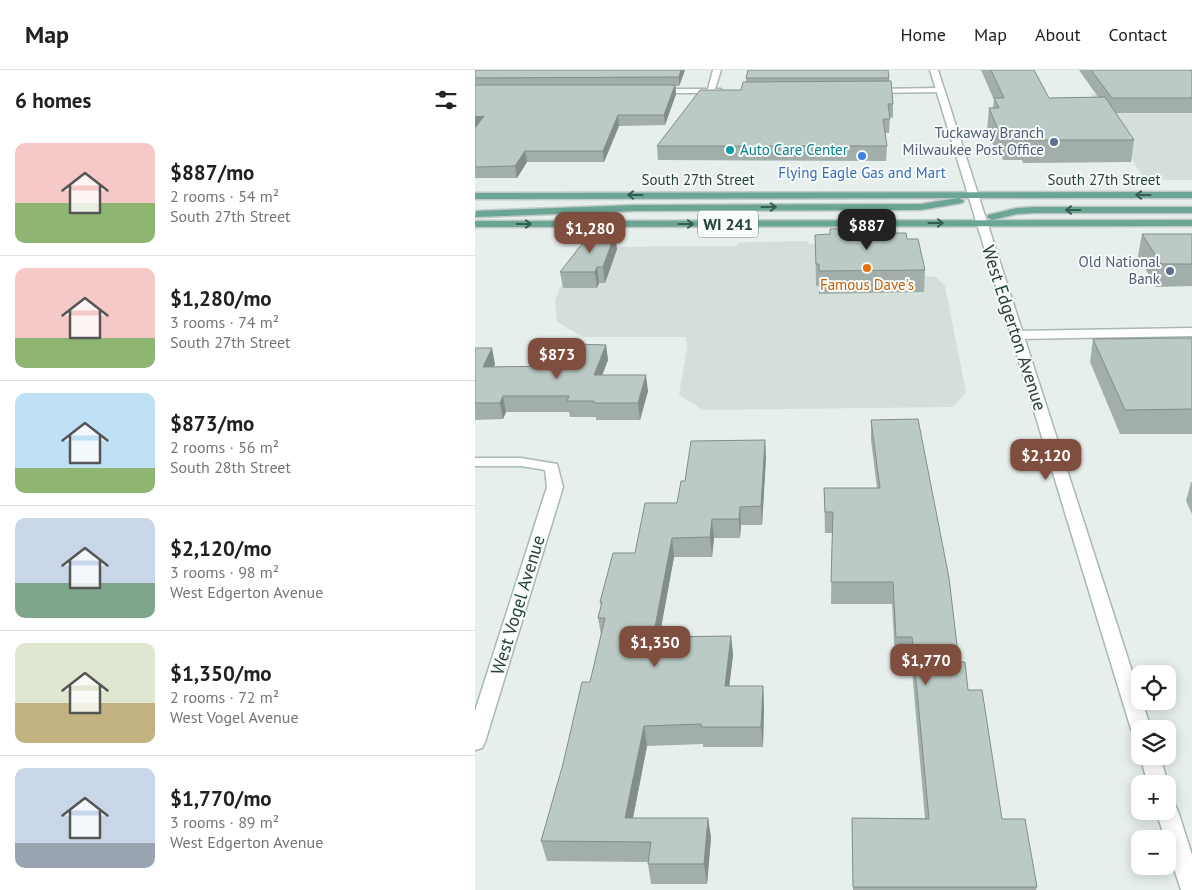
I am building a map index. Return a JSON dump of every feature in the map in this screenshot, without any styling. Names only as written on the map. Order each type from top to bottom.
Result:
[{"type":"main road","points":[[475,214],[636,208],[921,207],[957,202],[972,194]]},
{"type":"main road","name":"South 27th Street","points":[[475,196],[1192,195]]},
{"type":"main road","points":[[981,224],[996,216],[1017,211],[1192,210]]},
{"type":"main road","name":"WI 241","points":[[475,224],[1192,223]]},
{"type":"street","points":[[711,91],[717,70]]},
{"type":"street","name":"West Edgerton Avenue","points":[[934,70],[1138,720]]},
{"type":"street","points":[[861,91],[940,90]]},
{"type":"street","points":[[644,91],[731,91]]},
{"type":"street","points":[[1016,335],[1192,332]]},
{"type":"street","name":"West Vogel Avenue","points":[[475,462],[521,462],[552,467],[555,487],[475,742]]},
{"type":"street","points":[[1170,820],[1192,890]]},
{"type":"shaded area","points":[[1192,93],[1192,180],[1145,180],[1091,94]]},
{"type":"shaded area","points":[[808,241],[809,244],[867,244],[924,276],[936,277],[945,286],[966,392],[953,407],[703,410],[679,395],[687,348],[686,337],[583,337],[557,322],[555,300],[577,247],[736,246],[739,243],[749,242]]},
{"type":"building","points":[[475,70],[681,70],[679,77],[475,78]]},
{"type":"building","points":[[748,70],[888,70],[889,78],[746,78]]},
{"type":"building","points":[[991,70],[1034,70],[1049,98],[1105,97],[1134,140],[1026,140],[1025,138],[1006,138],[1003,132],[999,132],[989,108],[999,108],[994,98],[1004,98]]},
{"type":"building","points":[[1091,70],[1192,70],[1192,98],[1112,98]]},
{"type":"building","points":[[891,81],[893,104],[888,104],[890,119],[883,119],[887,146],[657,146],[700,90],[741,90],[743,82]]},
{"type":"building","points":[[475,85],[675,85],[664,115],[618,115],[603,151],[525,151],[515,166],[475,167],[475,128],[484,116],[475,117]]},
{"type":"building","points":[[873,228],[873,233],[906,233],[907,239],[918,239],[925,270],[819,271],[819,264],[816,264],[815,235],[830,234],[830,229]]},
{"type":"building","points":[[590,234],[615,234],[603,267],[597,267],[595,272],[560,272]]},
{"type":"building","points":[[1142,234],[1192,234],[1192,264],[1161,264]]},
{"type":"building","points":[[1192,338],[1192,409],[1125,410],[1093,339]]},
{"type":"building","points":[[574,344],[606,345],[594,375],[646,375],[638,403],[567,401],[569,396],[503,396],[500,403],[475,403],[475,348],[492,348],[483,367],[565,366]]},
{"type":"building","points":[[918,419],[949,578],[959,662],[965,662],[968,690],[982,690],[1002,819],[1025,819],[1037,887],[853,887],[852,818],[929,819],[912,637],[896,637],[893,582],[831,582],[833,512],[825,512],[824,488],[880,488],[871,420]]},
{"type":"building","points":[[765,440],[761,506],[740,507],[739,519],[712,519],[710,537],[672,538],[653,637],[731,636],[725,686],[763,686],[761,727],[701,727],[701,724],[644,726],[625,818],[708,818],[704,864],[648,864],[651,842],[541,841],[563,764],[582,682],[590,682],[605,618],[598,618],[602,602],[600,602],[613,553],[635,553],[645,503],[677,503],[681,481],[685,481],[691,441]]},
{"type":"place","name":"Tuckaway Branch Milwaukee Post Office","points":[[1054,142]]},
{"type":"place","name":"Auto Care Center","points":[[730,150]]},
{"type":"place","name":"Flying Eagle Gas and Mart","points":[[862,156]]},
{"type":"place","name":"Famous Dave's","points":[[867,268]]},
{"type":"place","name":"Old National Bank","points":[[1170,271]]}]
